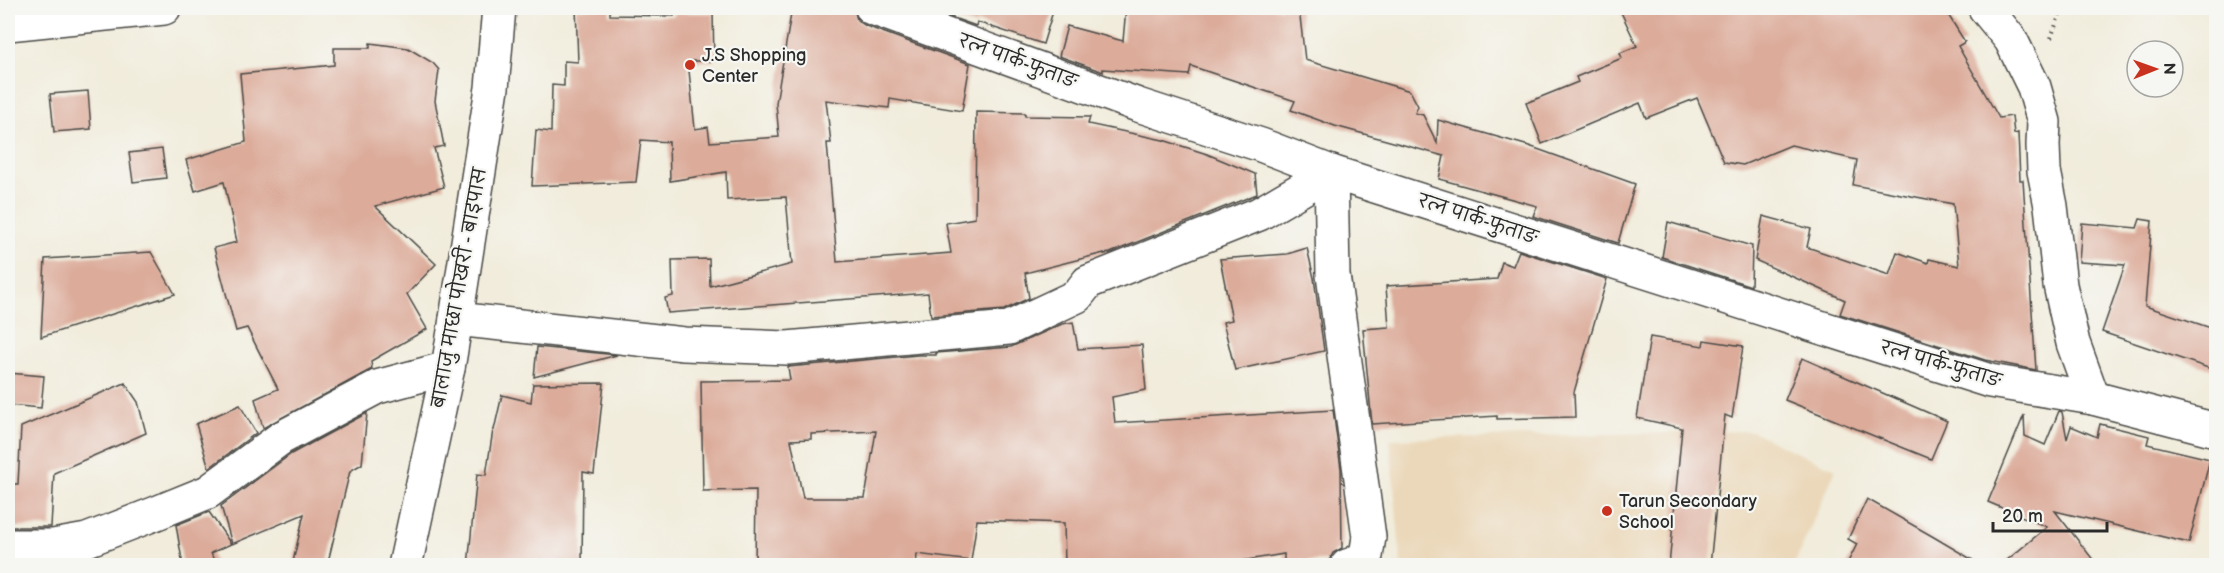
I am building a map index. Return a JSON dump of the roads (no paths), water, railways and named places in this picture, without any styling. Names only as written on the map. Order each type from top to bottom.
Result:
[{"type":"street","points":[[8,24],[164,8]]},
{"type":"street","name":"बालाजु माछा पोखरी - बाइपास","points":[[405,566],[448,368],[492,88],[499,8]]},
{"type":"street","name":"रत्न पार्क-फुताङ","points":[[872,8],[1138,105],[1261,145],[1331,172],[1990,381],[2093,398],[2217,430]]},
{"type":"street","points":[[1984,8],[2011,40],[2034,87],[2044,122],[2044,171],[2051,206],[2060,285],[2073,343],[2093,398]]},
{"type":"street","points":[[456,319],[684,344],[787,348],[1009,328],[1077,296],[1088,282],[1259,214],[1331,172],[1334,275],[1369,537],[1366,556],[1347,566]]},
{"type":"street","points":[[8,546],[53,546],[87,540],[154,514],[208,492],[280,438],[377,387],[448,368]]},
{"type":"place","name":"J.S Shopping Center","points":[[690,65]]},
{"type":"place","name":"Tarun Secondary School","points":[[1607,511]]}]
